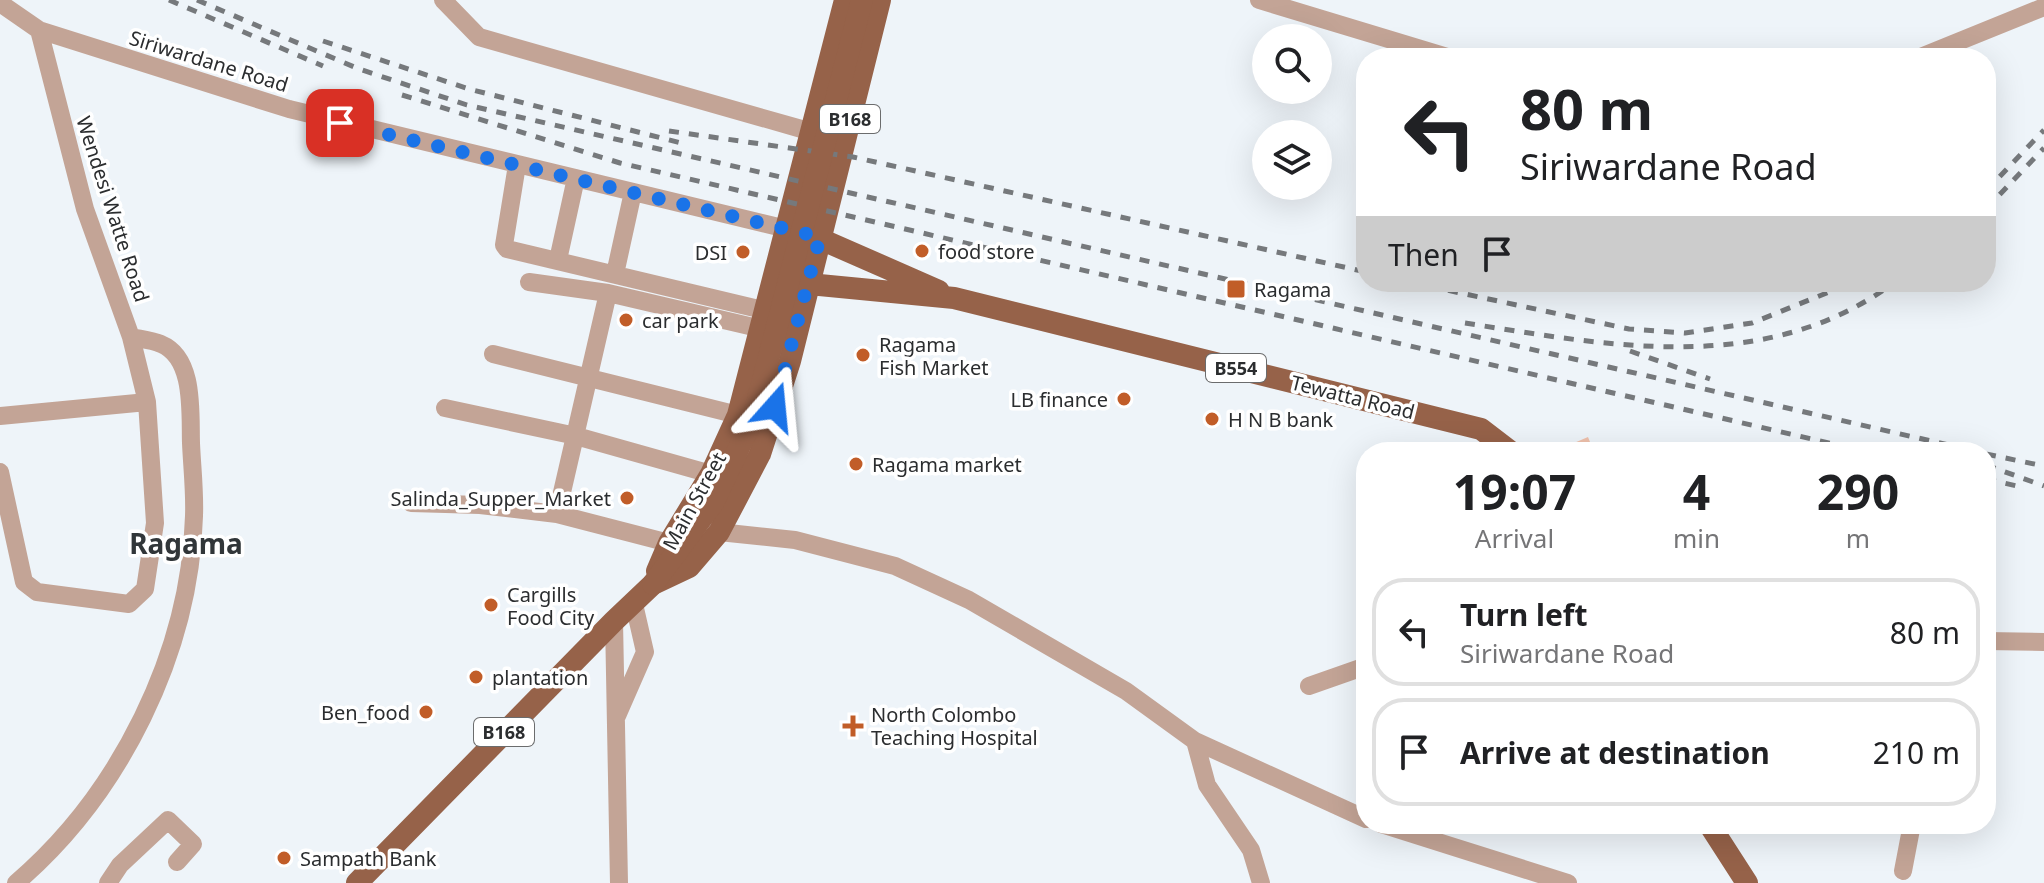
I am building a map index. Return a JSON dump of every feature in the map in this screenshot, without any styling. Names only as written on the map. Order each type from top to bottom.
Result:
[{"type":"main road","name":"Main Street","points":[[653,584],[669,543],[711,474],[738,415],[765,320],[845,0]]},
{"type":"main road","name":"B168","points":[[357,883],[653,584],[713,503],[753,418],[862,0]]},
{"type":"main road","name":"B168","points":[[653,584],[689,567],[719,532],[760,454],[790,361],[880,0]]},
{"type":"main road","name":"Tewatta Road","points":[[787,229],[820,237],[954,298]]},
{"type":"main road","name":"Tewatta Road","points":[[776,276],[809,284],[954,298],[1481,429],[1498,442]]},
{"type":"main road","points":[[1715,834],[1747,883]]},
{"type":"street","points":[[443,0],[479,37],[812,132]]},
{"type":"street","points":[[1259,0],[1418,48]]},
{"type":"street","name":"Siriwardane Road","points":[[0,3],[39,30],[289,109],[787,229]]},
{"type":"street","points":[[1943,48],[2044,7]]},
{"type":"street","name":"Wendesi Watte Road","points":[[0,472],[24,582],[37,592],[129,604],[145,589],[155,523],[147,402],[131,337],[85,209],[39,30]]},
{"type":"street","points":[[517,165],[504,245],[507,249],[615,274],[765,320]]},
{"type":"street","points":[[558,260],[576,178]]},
{"type":"street","points":[[615,274],[633,192]]},
{"type":"street","points":[[529,282],[765,320]]},
{"type":"street","points":[[557,514],[608,293]]},
{"type":"street","points":[[16,883],[39,863],[96,795],[141,721],[158,685],[184,597],[194,517],[189,392],[181,364],[163,344],[131,337]]},
{"type":"street","points":[[493,354],[738,415]]},
{"type":"street","points":[[0,416],[147,402]]},
{"type":"street","points":[[445,408],[576,436],[711,474]]},
{"type":"street","points":[[411,503],[480,505],[557,514],[669,543]]},
{"type":"street","points":[[719,532],[795,540],[895,566],[969,600],[1126,691],[1195,741],[1356,814]]},
{"type":"street","points":[[615,723],[645,652],[634,604]]},
{"type":"street","points":[[614,621],[619,883]]},
{"type":"street","points":[[1996,641],[2044,642]]},
{"type":"street","points":[[1309,686],[1356,670]]},
{"type":"street","points":[[1195,741],[1207,785],[1251,850],[1261,883]]},
{"type":"street","points":[[108,883],[120,865],[168,820],[193,844],[177,862]]},
{"type":"street","points":[[1413,834],[1568,883]]},
{"type":"street","points":[[1903,871],[1910,834]]},
{"type":"railway","points":[[169,0],[323,66]]},
{"type":"railway","points":[[197,0],[359,69],[467,105],[1935,442]]},
{"type":"railway","points":[[323,41],[469,89],[685,144]]},
{"type":"railway","points":[[402,95],[620,163],[1825,442]]},
{"type":"railway","points":[[1996,180],[2044,130]]},
{"type":"railway","points":[[669,131],[853,157],[1356,270]]},
{"type":"railway","points":[[1996,198],[2044,148]]},
{"type":"railway","points":[[1456,292],[1629,329],[1685,333],[1752,323],[1829,292]]},
{"type":"railway","points":[[1465,323],[1632,345],[1687,347],[1741,343],[1794,332],[1846,312],[1879,292]]},
{"type":"railway","points":[[1630,351],[1710,379]]},
{"type":"railway","points":[[1996,456],[2044,466]]},
{"type":"railway","points":[[1996,469],[2044,486]]},
{"type":"railway","points":[[1996,481],[2017,486]]},
{"type":"place","name":"food store","points":[[922,251]]},
{"type":"place","name":"DSI","points":[[743,252]]},
{"type":"place","name":"Ragama","points":[[1236,289]]},
{"type":"place","name":"car park","points":[[626,320]]},
{"type":"place","name":"Ragama Fish Market","points":[[863,355]]},
{"type":"place","name":"LB finance","points":[[1124,399]]},
{"type":"place","name":"H N B bank","points":[[1212,419]]},
{"type":"place","name":"Ragama market","points":[[856,464]]},
{"type":"place","name":"Salinda_Supper_Market","points":[[627,498]]},
{"type":"place","name":"Cargills Food City","points":[[491,605]]},
{"type":"place","name":"plantation","points":[[476,677]]},
{"type":"place","name":"Ben_food","points":[[426,712]]},
{"type":"place","name":"North Colombo Teaching Hospital","points":[[853,726]]},
{"type":"place","name":"Sampath Bank","points":[[284,858]]},
{"type":"district","name":"Ragama","points":[[186,543]]},
{"type":"route","points":[[340,123],[820,237],[790,361],[775,407]]}]
